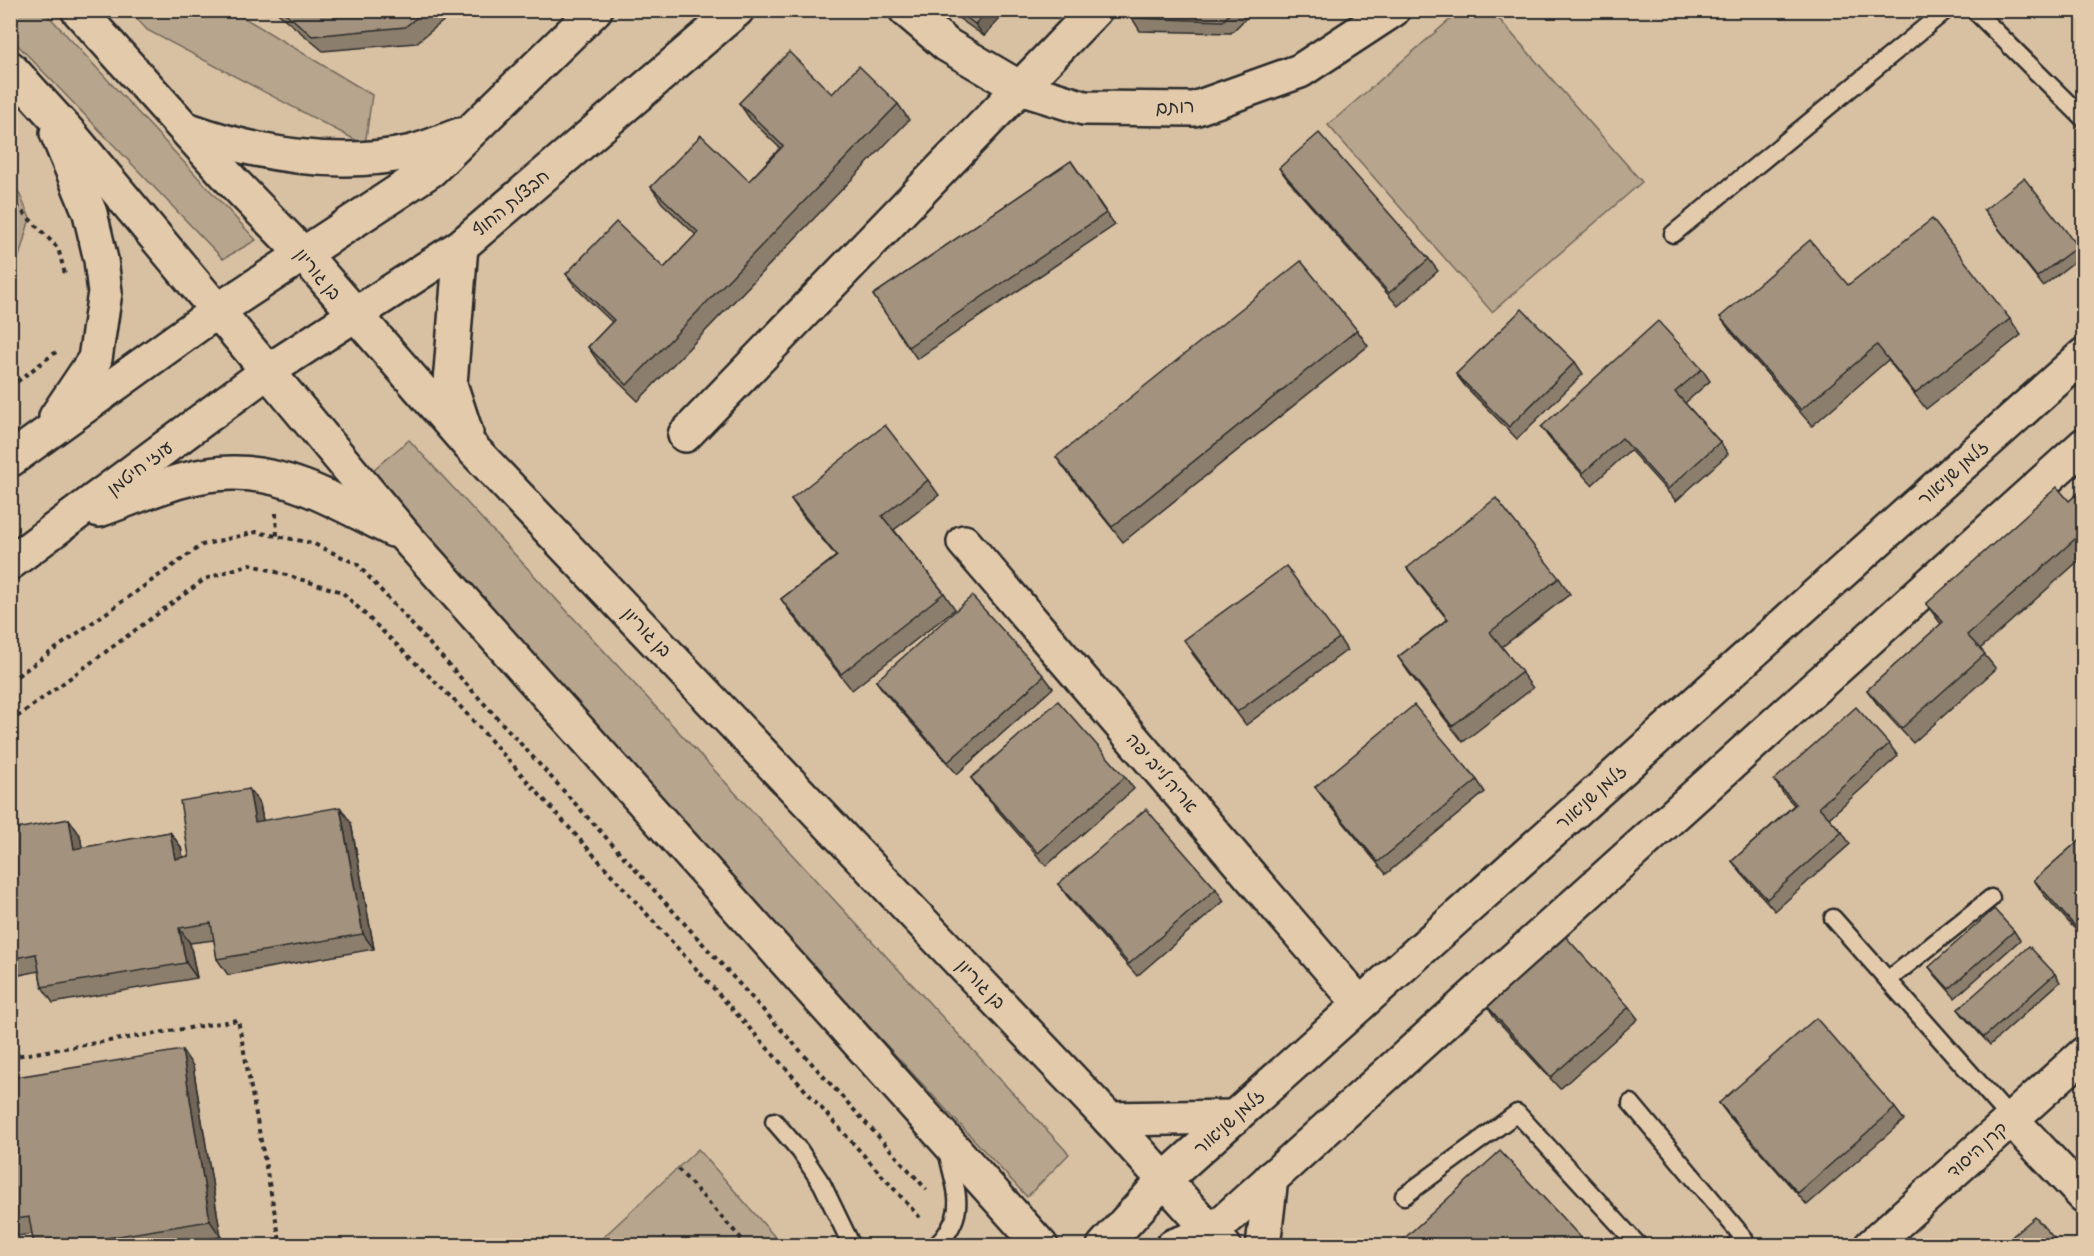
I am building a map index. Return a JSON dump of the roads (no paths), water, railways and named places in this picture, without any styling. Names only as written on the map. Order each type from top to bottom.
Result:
[{"type":"street","name":"בן גוריון","points":[[78,10],[184,128],[304,255],[355,317],[470,446],[1109,1119],[1218,1239]]},
{"type":"street","points":[[10,460],[217,311],[431,170],[595,10]]},
{"type":"street","name":"חבצלת החוף","points":[[268,371],[355,317],[461,246],[737,10]]},
{"type":"street","name":"רותם","points":[[906,10],[947,45],[1020,88],[1084,108],[1194,109],[1300,71],[1393,10]]},
{"type":"street","name":"רותם","points":[[926,10],[947,45]]},
{"type":"street","points":[[685,435],[1095,10]]},
{"type":"street","points":[[10,68],[47,109],[405,536],[1041,1245]]},
{"type":"street","points":[[45,434],[94,360],[105,292],[101,260],[90,213],[47,109]]},
{"type":"street","points":[[184,128],[231,145],[264,152],[362,159],[413,151],[471,131]]},
{"type":"street","points":[[461,246],[450,384],[470,446]]},
{"type":"street","name":"זלמן שניאור","points":[[1104,1245],[1164,1180],[2084,355]]},
{"type":"street","name":"עוזי חיטמן","points":[[10,563],[268,371]]},
{"type":"street","points":[[1173,1245],[1218,1239],[1271,1178],[2084,445]]},
{"type":"street","points":[[72,519],[199,477],[235,473],[274,477],[314,491],[405,536]]},
{"type":"street","name":"אריה לייב יפה","points":[[964,542],[1360,1005]]},
{"type":"street","name":"קרן היסוד","points":[[1870,1245],[2084,1054]]},
{"type":"street","points":[[1109,1119],[1234,1117]]},
{"type":"street","points":[[2011,1119],[2084,1197]]},
{"type":"street","points":[[1263,1245],[1271,1178]]},
{"type":"lane","points":[[1673,234],[1946,10]]},
{"type":"lane","points":[[1974,10],[2084,119]]},
{"type":"lane","points":[[1888,980],[1991,898]]},
{"type":"lane","points":[[1833,918],[2011,1119]]},
{"type":"lane","points":[[1631,1103],[1744,1238],[1734,1245]]},
{"type":"lane","points":[[1404,1196],[1517,1113],[1639,1245]]},
{"type":"lane","points":[[774,1121],[800,1150],[822,1184],[852,1245]]},
{"type":"lane","points":[[939,1243],[956,1221],[958,1206],[945,1140]]}]
